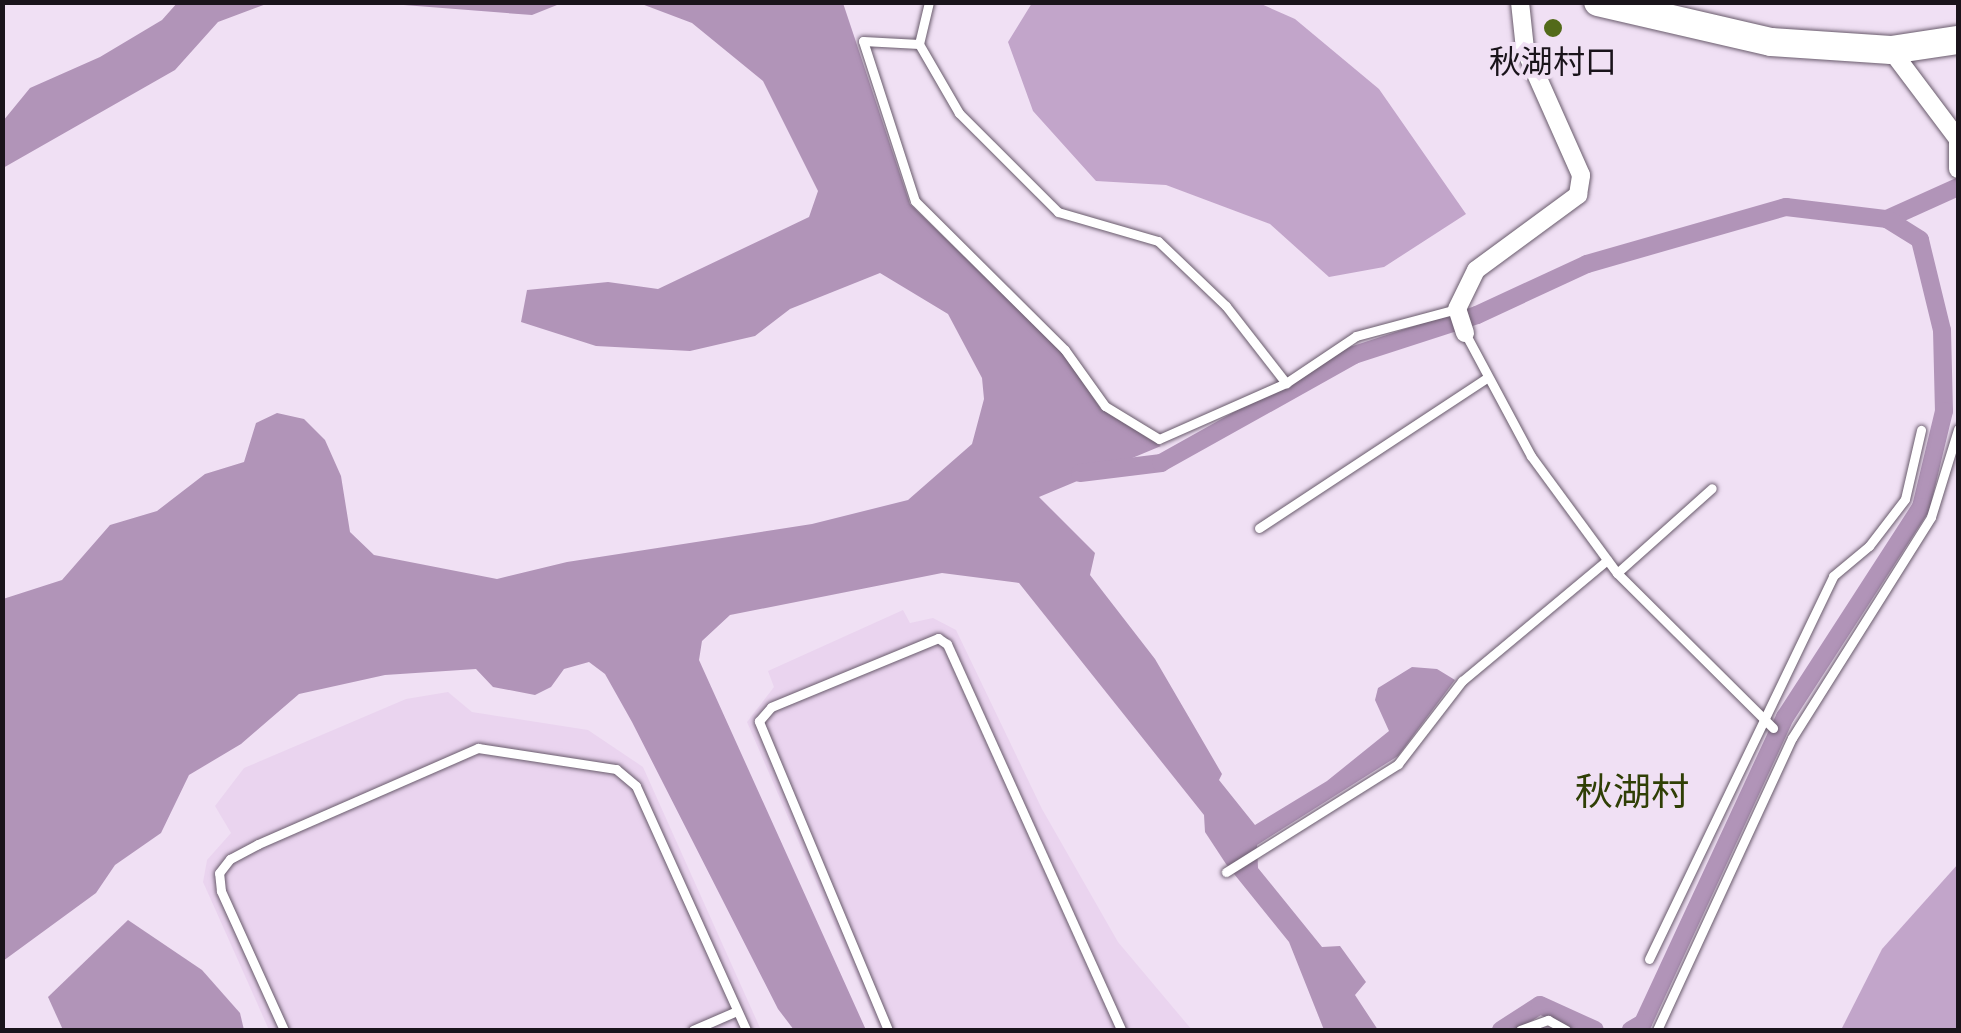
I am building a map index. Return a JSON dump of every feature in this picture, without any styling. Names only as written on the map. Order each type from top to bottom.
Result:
[{"type":"main road","points":[[1598,2],[1772,42],[1891,50],[1958,40]]},
{"type":"street","points":[[1464,333],[1457,309],[1476,270],[1578,195],[1581,175],[1525,49],[1520,2]]},
{"type":"street","points":[[1891,50],[1958,136],[1958,169]]},
{"type":"lane","points":[[929,2],[919,44],[959,113],[1058,212],[1158,240],[1226,306],[1286,383]]},
{"type":"lane","points":[[919,44],[863,41],[915,201],[1064,350],[1105,406],[1159,439],[1286,383],[1356,336],[1457,309]]},
{"type":"lane","points":[[1464,333],[1531,456],[1617,574],[1773,728]]},
{"type":"lane","points":[[1259,528],[1488,377]]},
{"type":"lane","points":[[1657,1030],[1792,738],[1931,517],[1958,429]]},
{"type":"lane","points":[[1649,959],[1762,716],[1833,576],[1869,546],[1905,498],[1921,430]]},
{"type":"lane","points":[[1617,574],[1712,488]]},
{"type":"lane","points":[[1226,872],[1398,764],[1462,681],[1607,560]]},
{"type":"lane","points":[[888,1030],[758,721],[770,707],[938,638],[948,644],[1121,1030]]},
{"type":"lane","points":[[284,1030],[221,891],[220,873],[230,858],[478,748],[616,769],[636,786],[746,1030]]},
{"type":"lane","points":[[693,1030],[737,1011]]},
{"type":"lane","points":[[1520,1030],[1548,1020],[1566,1030]]},
{"type":"shaded area","points":[[178,2],[269,3],[218,22],[175,70],[3,168],[3,121],[30,88],[100,57],[162,20]]},
{"type":"shaded area","points":[[378,3],[600,3],[557,5],[532,15]]},
{"type":"shaded area","points":[[639,3],[843,3],[910,204],[1062,352],[1101,409],[1161,446],[1039,497],[1095,553],[1090,575],[1155,659],[1222,774],[1219,780],[1255,825],[1327,781],[1389,731],[1375,700],[1378,688],[1412,667],[1437,669],[1455,680],[1398,756],[1257,845],[1258,868],[1322,947],[1340,946],[1366,982],[1355,995],[1378,1030],[1324,1030],[1289,942],[1226,864],[1205,832],[1204,815],[1019,583],[942,573],[730,615],[702,641],[699,660],[866,1030],[794,1030],[778,1009],[632,722],[605,674],[589,662],[564,669],[551,687],[535,695],[493,687],[476,669],[385,675],[299,694],[241,744],[189,775],[161,833],[115,865],[96,893],[3,961],[3,599],[62,580],[110,525],[157,511],[205,474],[244,462],[256,423],[277,413],[304,419],[325,440],[341,476],[350,532],[374,555],[497,579],[567,562],[812,524],[908,500],[972,444],[984,399],[982,378],[948,314],[880,273],[790,309],[755,336],[690,351],[596,346],[521,322],[527,290],[608,282],[658,289],[809,217],[818,191],[763,81],[692,23]]},
{"type":"shaded area","points":[[1032,3],[1259,3],[1295,19],[1379,89],[1466,214],[1384,267],[1329,277],[1270,224],[1166,185],[1096,181],[1033,111],[1008,42]]},
{"type":"shaded area","points":[[903,610],[910,623],[933,618],[956,630],[1042,809],[1118,942],[1192,1030],[880,1030],[747,722],[774,687],[768,671]]},
{"type":"shaded area","points":[[448,692],[472,712],[588,730],[643,767],[761,1030],[269,1030],[203,882],[207,860],[231,833],[215,806],[244,768],[406,699]]},
{"type":"shaded area","points":[[1958,864],[1958,1030],[1841,1030],[1882,949]]},
{"type":"shaded area","points":[[128,920],[202,970],[240,1013],[244,1030],[63,1030],[48,997]]},
{"type":"waterway","points":[[1887,219],[1958,187]]},
{"type":"waterway","points":[[1080,473],[1161,463],[1354,355],[1477,315],[1587,264],[1786,207],[1887,219],[1920,240],[1942,330],[1944,411],[1921,507],[1785,717],[1643,1023],[1631,1030]]},
{"type":"waterway","points":[[1501,1030],[1540,1005],[1595,1030]]},
{"type":"place","name":"秋湖村口","points":[[1553,28]]},
{"type":"district","name":"秋湖村","points":[[1632,793]]}]
